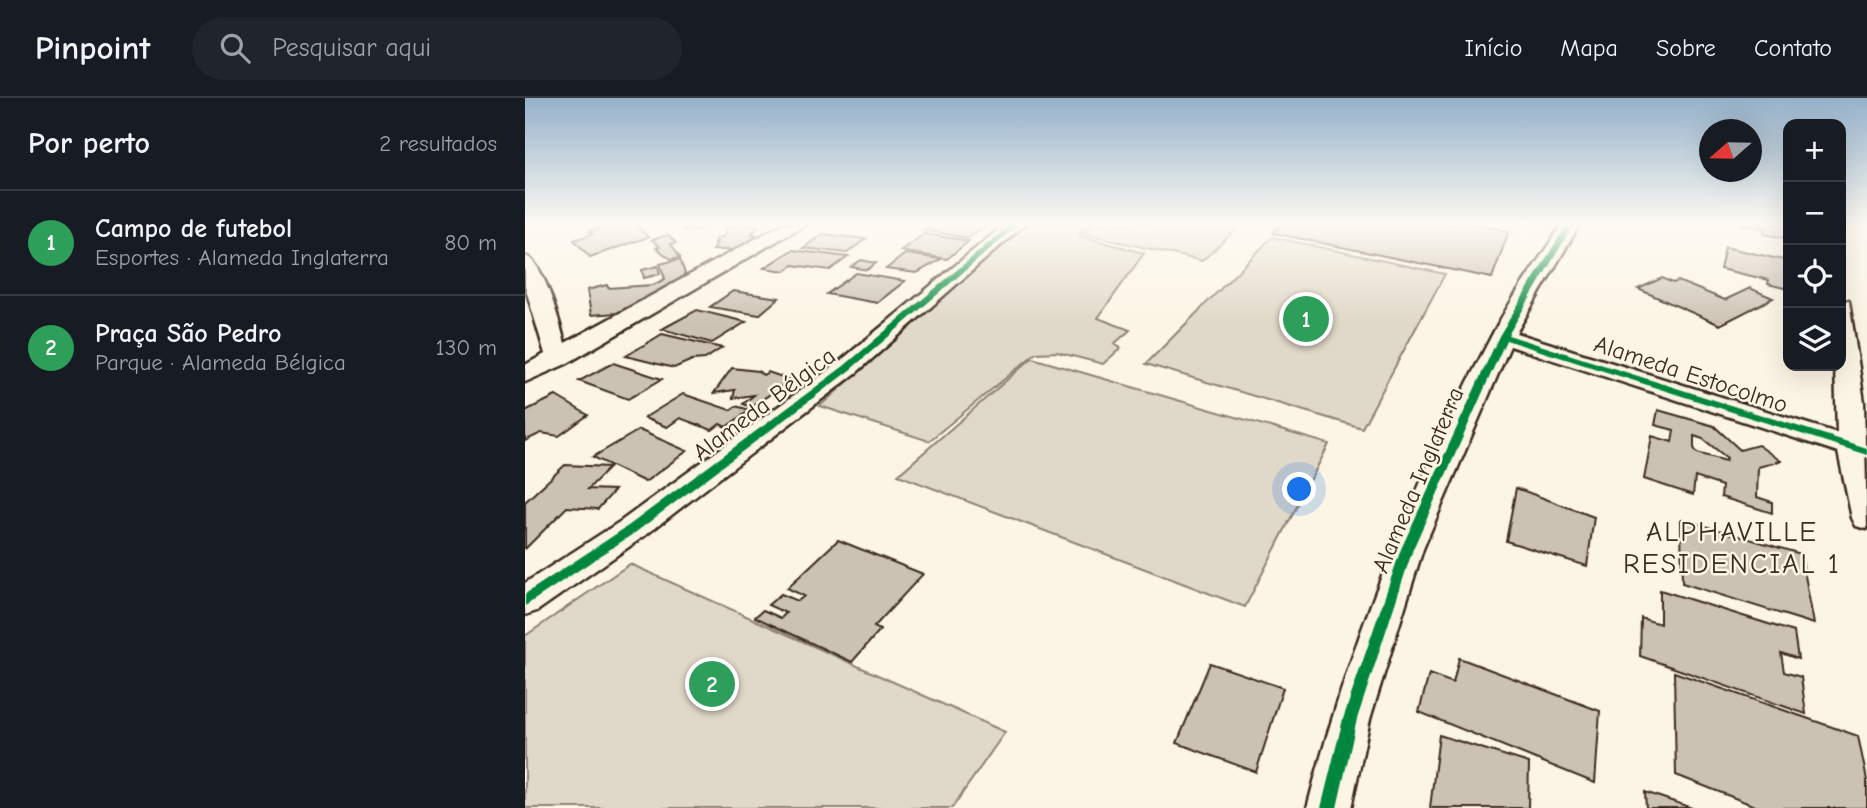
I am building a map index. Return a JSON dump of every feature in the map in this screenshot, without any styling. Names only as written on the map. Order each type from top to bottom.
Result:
[{"type":"street","points":[[525,375],[738,257]]},
{"type":"street","name":"Alameda Bélgica","points":[[525,601],[632,530],[847,369],[977,257]]},
{"type":"street","name":"Alameda Inglaterra","points":[[1329,808],[1350,719],[1407,549],[1503,336],[1551,257]]},
{"type":"street","points":[[525,262],[543,303],[558,359]]},
{"type":"street","points":[[1841,308],[1867,518]]},
{"type":"street","name":"Alameda Estocolmo","points":[[1503,336],[1859,450]]},
{"type":"shaded area","points":[[989,257],[1141,257],[1098,318],[1130,330],[1114,344],[1121,348],[1103,364],[1057,352],[1036,353],[929,441],[820,406]]},
{"type":"shaded area","points":[[1185,257],[1206,257],[1202,261]]},
{"type":"shaded area","points":[[1252,257],[1366,257],[1445,274],[1362,428],[1146,364]]},
{"type":"shaded area","points":[[1032,358],[1329,444],[1245,607],[898,475]]},
{"type":"shaded area","points":[[630,564],[1005,732],[952,808],[525,808],[525,636]]},
{"type":"building","points":[[781,257],[848,257],[830,270],[793,265],[785,271],[764,268]]},
{"type":"building","points":[[901,257],[941,259],[917,273],[886,269]]},
{"type":"building","points":[[1390,257],[1500,257],[1492,278]]},
{"type":"building","points":[[1723,257],[1771,257],[1783,260],[1783,288],[1768,284],[1769,280],[1720,269]]},
{"type":"building","points":[[680,259],[685,274],[680,279],[617,313],[591,315],[587,290],[607,285],[608,288],[653,285],[665,279],[660,264]]},
{"type":"building","points":[[861,260],[876,263],[867,270],[851,267]]},
{"type":"building","points":[[658,266],[660,274],[644,278],[642,270]]},
{"type":"building","points":[[856,273],[905,281],[877,303],[827,294]]},
{"type":"building","points":[[1662,278],[1673,283],[1678,281],[1725,300],[1750,288],[1773,298],[1720,325],[1638,289]]},
{"type":"building","points":[[733,291],[779,298],[759,315],[710,307]]},
{"type":"building","points":[[697,310],[746,322],[712,343],[662,329]]},
{"type":"building","points":[[662,334],[722,348],[705,359],[692,360],[674,368],[626,356]]},
{"type":"building","points":[[613,363],[662,379],[628,399],[579,381]]},
{"type":"building","points":[[732,368],[758,371],[763,375],[768,372],[791,380],[751,407],[743,404],[754,395],[733,398],[735,390],[714,393]]},
{"type":"building","points":[[683,394],[730,410],[736,406],[750,410],[726,427],[720,424],[712,430],[680,418],[667,427],[644,418]]},
{"type":"building","points":[[556,396],[588,415],[559,436],[541,433],[525,441],[525,411]]},
{"type":"building","points":[[1658,410],[1714,426],[1740,450],[1758,445],[1781,461],[1758,467],[1757,497],[1772,502],[1772,513],[1721,497],[1722,486],[1695,477],[1693,495],[1644,479],[1652,436],[1672,442],[1674,430],[1655,425]],"holes":[[[1694,436],[1703,439],[1727,458],[1726,461],[1697,453]]]},
{"type":"building","points":[[639,430],[687,451],[645,482],[593,457]]},
{"type":"building","points":[[565,465],[610,467],[588,489],[615,490],[598,509],[567,507],[525,549],[525,502]]},
{"type":"building","points":[[1516,488],[1594,517],[1587,566],[1506,541]]},
{"type":"building","points":[[1681,519],[1801,554],[1814,624],[1682,583]]},
{"type":"building","points":[[838,540],[923,574],[874,627],[880,630],[852,662],[755,617],[763,610],[781,618],[786,613],[768,605],[781,594],[798,601],[804,596],[787,588]]},
{"type":"building","points":[[1660,590],[1794,632],[1798,659],[1781,653],[1784,672],[1801,677],[1806,714],[1640,656],[1641,618],[1660,624]]},
{"type":"building","points":[[1459,658],[1600,711],[1595,783],[1419,712],[1429,674],[1453,683]]},
{"type":"building","points":[[1210,663],[1283,688],[1256,772],[1177,743]]},
{"type":"building","points":[[1674,672],[1858,736],[1867,780],[1867,808],[1760,808],[1676,775]]},
{"type":"building","points":[[1439,735],[1529,763],[1528,808],[1430,808]]},
{"type":"building","points":[[1645,792],[1692,808],[1646,808]]},
{"type":"cycle path","points":[[525,601],[632,529],[847,368],[977,257]]},
{"type":"cycle path","points":[[1329,808],[1350,719],[1407,549],[1503,336],[1551,257]]},
{"type":"cycle path","points":[[1503,336],[1867,452]]},
{"type":"place","name":"Campo de futebol","points":[[1306,319]]},
{"type":"place","name":"Praça São Pedro","points":[[712,684]]},
{"type":"district","name":"ALPHAVILLE RESIDENCIAL 1","points":[[1732,547]]}]
